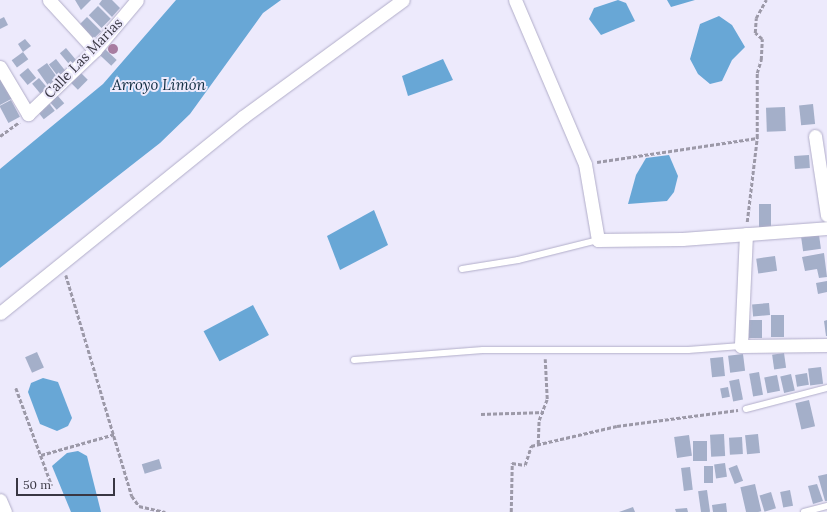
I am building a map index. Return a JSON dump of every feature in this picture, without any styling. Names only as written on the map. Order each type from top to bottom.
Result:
[{"type":"street","points":[[49,0],[95,50]]},
{"type":"street","name":"Calle Las Marias","points":[[28,114],[95,50],[137,0]]},
{"type":"street","points":[[0,313],[61,262],[243,117],[403,0]]},
{"type":"street","points":[[515,0],[585,164],[598,240],[746,234],[827,228]]},
{"type":"street","points":[[0,67],[28,114]]},
{"type":"street","points":[[816,136],[827,215]]},
{"type":"street","points":[[746,234],[741,346],[827,345]]},
{"type":"street","points":[[0,500],[5,512]]},
{"type":"lane","points":[[462,269],[518,260],[598,240]]},
{"type":"lane","points":[[354,360],[483,350],[544,352],[741,346]]},
{"type":"lane","points":[[746,409],[827,388]]},
{"type":"lane","points":[[804,512],[827,506]]},
{"type":"path","points":[[746,234],[757,138],[756,87],[762,39],[755,33],[756,18],[766,0]]},
{"type":"path","points":[[0,136],[28,114]]},
{"type":"path","points":[[585,164],[757,138]]},
{"type":"path","points":[[61,262],[115,434],[132,496],[139,506],[165,512]]},
{"type":"path","points":[[538,444],[540,420],[544,412],[547,399],[544,352]]},
{"type":"path","points":[[16,388],[52,486]]},
{"type":"path","points":[[511,512],[512,463],[525,464],[531,446],[617,426],[746,409]]},
{"type":"path","points":[[481,414],[544,412]]},
{"type":"path","points":[[41,455],[115,434]]},
{"type":"water","name":"Arroyo Limón","points":[[176,0],[281,0],[263,13],[190,114],[160,143],[0,268],[0,169],[103,84]]},
{"type":"water","points":[[618,0],[626,3],[635,21],[601,35],[589,19],[594,8]]},
{"type":"water","points":[[667,0],[695,0],[671,7]]},
{"type":"water","points":[[719,16],[732,25],[745,47],[732,60],[722,81],[710,84],[698,74],[690,59],[700,24]]},
{"type":"water","points":[[443,59],[453,80],[408,96],[402,76]]},
{"type":"water","points":[[669,155],[678,176],[674,192],[667,201],[628,204],[636,175],[646,158]]},
{"type":"water","points":[[374,210],[388,245],[340,270],[327,236]]},
{"type":"water","points":[[253,305],[269,335],[220,361],[204,331]]},
{"type":"water","points":[[43,378],[58,382],[72,418],[68,426],[57,431],[40,424],[28,392],[31,383]]},
{"type":"water","points":[[78,451],[87,456],[101,512],[71,512],[52,466],[67,453]]},
{"type":"building","points":[[75,0],[91,0],[81,10]]},
{"type":"building","points":[[102,0],[112,0],[120,8],[112,17],[99,4]]},
{"type":"building","points":[[98,6],[111,19],[102,28],[89,15]]},
{"type":"building","points":[[4,17],[8,25],[0,29],[0,19]]},
{"type":"building","points":[[87,17],[101,31],[93,39],[79,25]]},
{"type":"building","points":[[25,39],[31,46],[23,52],[18,44]]},
{"type":"building","points":[[66,48],[77,61],[71,66],[60,53]]},
{"type":"building","points":[[105,49],[117,60],[111,66],[100,55]]},
{"type":"building","points":[[23,52],[28,59],[17,68],[12,60]]},
{"type":"building","points":[[56,59],[66,72],[59,77],[49,65]]},
{"type":"building","points":[[47,63],[58,79],[48,85],[37,70]]},
{"type":"building","points":[[28,68],[36,78],[28,85],[19,75]]},
{"type":"building","points":[[80,72],[88,80],[78,90],[70,82]]},
{"type":"building","points":[[0,75],[13,98],[0,105]]},
{"type":"building","points":[[39,78],[49,90],[42,96],[32,84]]},
{"type":"building","points":[[57,95],[64,103],[57,110],[49,102]]},
{"type":"building","points":[[11,100],[20,117],[8,123],[0,106]]},
{"type":"building","points":[[48,102],[55,111],[44,119],[37,111]]},
{"type":"building","points":[[813,104],[815,124],[801,125],[799,105]]},
{"type":"building","points":[[785,107],[786,131],[767,132],[766,108]]},
{"type":"building","points":[[809,155],[810,168],[795,169],[794,156]]},
{"type":"building","points":[[759,204],[771,204],[771,228],[759,228]]},
{"type":"building","points":[[819,235],[821,249],[803,251],[801,238]]},
{"type":"building","points":[[824,253],[827,277],[819,278],[817,269],[805,271],[802,257]]},
{"type":"building","points":[[775,256],[777,271],[758,273],[756,259]]},
{"type":"building","points":[[827,281],[827,292],[818,294],[816,283]]},
{"type":"building","points":[[769,303],[770,315],[753,316],[752,304]]},
{"type":"building","points":[[771,315],[784,315],[784,337],[771,337]]},
{"type":"building","points":[[749,320],[762,320],[762,338],[749,338]]},
{"type":"building","points":[[827,320],[827,336],[826,336],[824,321]]},
{"type":"building","points":[[37,352],[44,368],[32,373],[25,357]]},
{"type":"building","points":[[784,353],[786,368],[774,370],[772,355]]},
{"type":"building","points":[[743,354],[745,371],[730,373],[728,356]]},
{"type":"building","points":[[723,357],[725,376],[712,377],[710,358]]},
{"type":"building","points":[[821,367],[823,384],[810,385],[808,369]]},
{"type":"building","points":[[759,372],[763,395],[753,396],[749,374]]},
{"type":"building","points":[[807,373],[809,385],[797,387],[795,375]]},
{"type":"building","points":[[791,374],[795,391],[784,393],[780,376]]},
{"type":"building","points":[[777,375],[780,391],[767,393],[764,377]]},
{"type":"building","points":[[739,379],[743,400],[733,402],[729,381]]},
{"type":"building","points":[[728,387],[730,397],[722,398],[720,389]]},
{"type":"building","points":[[809,400],[815,426],[801,429],[795,403]]},
{"type":"building","points":[[724,434],[725,456],[711,457],[710,435]]},
{"type":"building","points":[[758,434],[760,453],[747,454],[745,435]]},
{"type":"building","points":[[689,435],[692,456],[677,458],[674,437]]},
{"type":"building","points":[[742,437],[743,454],[730,455],[729,438]]},
{"type":"building","points":[[693,441],[707,441],[707,461],[693,461]]},
{"type":"building","points":[[159,459],[162,469],[145,474],[142,464]]},
{"type":"building","points":[[725,463],[727,477],[716,478],[714,465]]},
{"type":"building","points":[[737,465],[743,481],[735,484],[729,468]]},
{"type":"building","points":[[704,466],[713,466],[713,483],[704,483]]},
{"type":"building","points":[[690,467],[693,490],[684,491],[681,468]]},
{"type":"building","points":[[827,474],[827,501],[825,501],[818,476]]},
{"type":"building","points":[[755,484],[761,511],[746,512],[740,487]]},
{"type":"building","points":[[817,484],[823,501],[813,504],[808,486]]},
{"type":"building","points":[[707,490],[710,512],[701,512],[698,491]]},
{"type":"building","points":[[790,490],[793,506],[783,508],[780,492]]},
{"type":"building","points":[[771,492],[776,508],[764,512],[760,496]]},
{"type":"building","points":[[726,503],[727,512],[713,512],[712,505]]},
{"type":"building","points":[[633,507],[635,512],[619,512]]},
{"type":"building","points":[[687,508],[688,512],[676,512],[675,509]]}]
